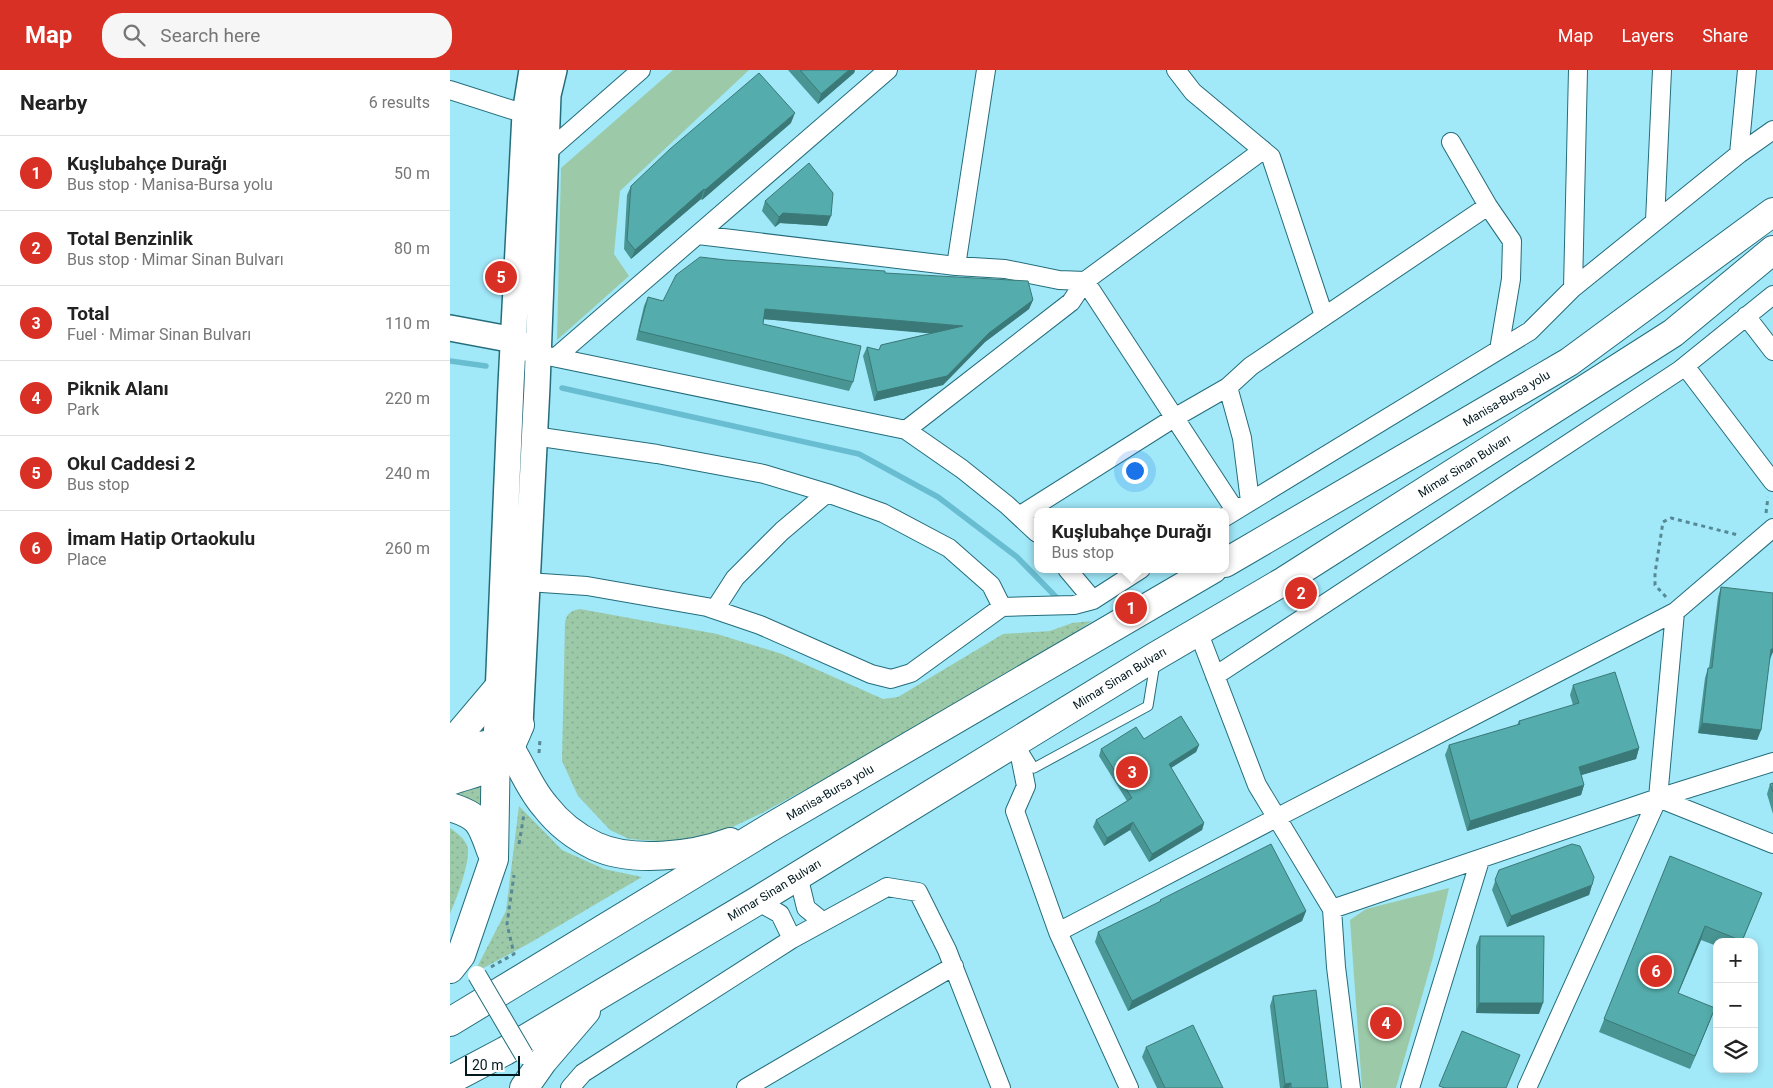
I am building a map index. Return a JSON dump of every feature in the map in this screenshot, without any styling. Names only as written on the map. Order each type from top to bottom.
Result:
[{"type":"highway","name":"Manisa-Bursa yolu","points":[[1229,561],[1569,362],[1773,212]]},
{"type":"highway","name":"Mimar Sinan Bulvarı","points":[[450,1080],[505,1051],[757,901],[1156,656],[1284,581],[1673,333],[1773,250]]},
{"type":"highway","name":"Manisa-Bursa yolu","points":[[450,1022],[771,827],[1207,573]]},
{"type":"highway","points":[[450,744],[499,687]]},
{"type":"highway","points":[[505,745],[544,805],[556,819],[575,835],[597,847],[645,856],[673,855],[716,847],[771,827]]},
{"type":"highway","points":[[450,763],[461,753],[482,746],[505,745]]},
{"type":"highway","points":[[450,780],[505,745]]},
{"type":"highway","points":[[450,969],[461,956],[494,859],[505,745]]},
{"type":"highway","points":[[450,807],[466,812],[481,824],[494,859]]},
{"type":"highway","points":[[524,1088],[599,995]]},
{"type":"street","points":[[505,745],[527,582],[534,436],[547,356],[546,153],[536,116],[532,70]]},
{"type":"street","points":[[505,745],[499,687],[514,340],[536,116],[548,95],[554,70]]},
{"type":"street","points":[[546,153],[641,70]]},
{"type":"street","points":[[547,356],[698,235],[888,70]]},
{"type":"street","points":[[956,266],[986,70]]},
{"type":"street","points":[[1176,70],[1192,92],[1271,157],[1324,316]]},
{"type":"street","points":[[1573,288],[1578,70]]},
{"type":"street","points":[[1655,221],[1662,70]]},
{"type":"street","points":[[1739,154],[1747,70]]},
{"type":"street","points":[[450,90],[536,116]]},
{"type":"street","points":[[1230,514],[1530,332],[1573,288],[1739,154],[1773,130]]},
{"type":"street","points":[[1451,142],[1488,206],[1512,241],[1510,279],[1499,350]]},
{"type":"street","points":[[906,430],[1071,302],[1085,281],[1263,150]]},
{"type":"street","points":[[1019,516],[1174,418],[1228,387],[1251,366],[1488,206]]},
{"type":"street","points":[[698,235],[956,266],[1005,269],[1059,280],[1085,281]]},
{"type":"street","points":[[1085,281],[1174,418],[1226,508]]},
{"type":"street","points":[[1215,676],[1685,366],[1773,295]]},
{"type":"street","points":[[1746,316],[1773,351]]},
{"type":"street","points":[[450,328],[514,340],[547,356],[906,430],[962,469],[1034,530]]},
{"type":"street","points":[[1685,366],[1769,476]]},
{"type":"street","points":[[1228,387],[1242,438],[1250,501]]},
{"type":"street","points":[[534,436],[657,454],[764,474],[827,493],[883,513],[949,548],[991,585],[1002,607]]},
{"type":"street","points":[[715,609],[735,578],[782,531],[827,493]]},
{"type":"street","points":[[1058,932],[1675,612],[1767,534]]},
{"type":"street","points":[[1070,573],[1092,600]]},
{"type":"street","points":[[527,582],[587,586],[715,609],[760,625],[871,674],[891,679],[911,673],[1002,607],[1074,605],[1092,600],[1135,573]]},
{"type":"street","points":[[1527,1088],[1658,798],[1675,612]]},
{"type":"street","points":[[1198,632],[1257,785],[1332,909],[1336,968],[1351,1088]]},
{"type":"street","points":[[1017,742],[1026,786],[1015,810],[1058,932],[1129,1088]]},
{"type":"street","points":[[1332,909],[1658,798],[1773,762]]},
{"type":"street","points":[[1658,798],[1773,844]]},
{"type":"street","points":[[1410,1088],[1480,860]]},
{"type":"street","points":[[798,875],[806,908],[822,921]]},
{"type":"street","points":[[570,1088],[583,1073],[792,939],[886,887],[918,892],[954,966],[1001,1088]]},
{"type":"street","points":[[757,901],[780,914],[792,939]]},
{"type":"street","points":[[746,1088],[954,966]]},
{"type":"street","points":[[478,975],[524,1055]]},
{"type":"lane","points":[[1017,742],[1034,768],[1148,706],[1156,656]]},
{"type":"path","points":[[1675,612],[1655,584],[1663,522],[1672,518],[1732,534],[1767,534],[1769,476]]},
{"type":"path","points":[[478,975],[514,954]]},
{"type":"green space","points":[[673,70],[749,70],[620,191],[614,254],[629,276],[557,340],[561,168]]},
{"type":"green space","points":[[580,609],[717,634],[782,654],[883,699],[898,697],[1003,634],[1050,631],[1072,623],[1092,621],[1041,656],[997,678],[879,749],[764,812],[720,833],[671,842],[629,839],[610,830],[578,796],[562,761],[565,622],[570,613]]},
{"type":"green space","points":[[485,779],[483,809],[452,796],[450,789]]},
{"type":"green space","points":[[519,806],[562,850],[604,869],[642,877],[528,944],[474,973],[506,911]]},
{"type":"green space","points":[[450,828],[464,840],[468,851],[463,880],[450,914]]},
{"type":"green space","points":[[1449,888],[1433,957],[1396,1088],[1362,1088],[1350,920],[1366,909]]},
{"type":"building","points":[[800,70],[849,70],[821,94]]},
{"type":"building","points":[[759,73],[795,113],[635,250],[627,240],[631,186],[670,149]]},
{"type":"building","points":[[809,163],[833,193],[831,216],[783,213],[779,217],[765,201]]},
{"type":"building","points":[[700,257],[885,271],[885,273],[1028,281],[1033,300],[989,333],[947,376],[877,392],[867,347],[879,350],[881,345],[963,326],[765,309],[763,324],[861,346],[853,382],[639,331],[648,297],[663,301],[676,275]]},
{"type":"building","points":[[1721,587],[1773,593],[1773,649],[1771,649],[1761,730],[1702,723],[1708,668],[1712,668]]},
{"type":"building","points":[[1615,672],[1639,748],[1579,767],[1584,785],[1470,821],[1449,745],[1520,724],[1519,721],[1579,703],[1573,685]]},
{"type":"building","points":[[1181,716],[1199,745],[1169,764],[1204,823],[1152,854],[1133,822],[1107,838],[1096,820],[1132,798],[1101,749],[1136,727],[1144,739]]},
{"type":"building","points":[[1271,844],[1306,911],[1132,1001],[1098,932]]},
{"type":"building","points":[[1572,844],[1580,846],[1594,877],[1592,885],[1511,916],[1495,880],[1499,870]]},
{"type":"building","points":[[1670,856],[1762,893],[1743,938],[1735,938],[1705,926],[1678,993],[1713,1007],[1713,1013],[1695,1056],[1604,1019]]},
{"type":"building","points":[[1480,936],[1544,936],[1543,1003],[1479,1003]]},
{"type":"building","points":[[1316,990],[1328,1088],[1291,1088],[1291,1083],[1285,1084],[1273,996]]},
{"type":"building","points":[[1193,1025],[1223,1088],[1165,1088],[1146,1047]]},
{"type":"building","points":[[1462,1031],[1520,1055],[1506,1088],[1445,1088],[1439,1086]]},
{"type":"waterway","points":[[450,361],[486,366]]},
{"type":"waterway","points":[[562,388],[859,454],[938,497],[1017,557],[1058,599]]},
{"type":"place","name":"Okul Caddesi 2","points":[[501,277]]},
{"type":"place","name":"Total Benzinlik","points":[[1301,593]]},
{"type":"place","name":"Kuşlubahçe Durağı","points":[[1131,608]]},
{"type":"place","name":"Total","points":[[1132,772]]},
{"type":"place","name":"İmam Hatip Ortaokulu","points":[[1656,971]]},
{"type":"place","name":"Piknik Alanı","points":[[1386,1023]]}]
